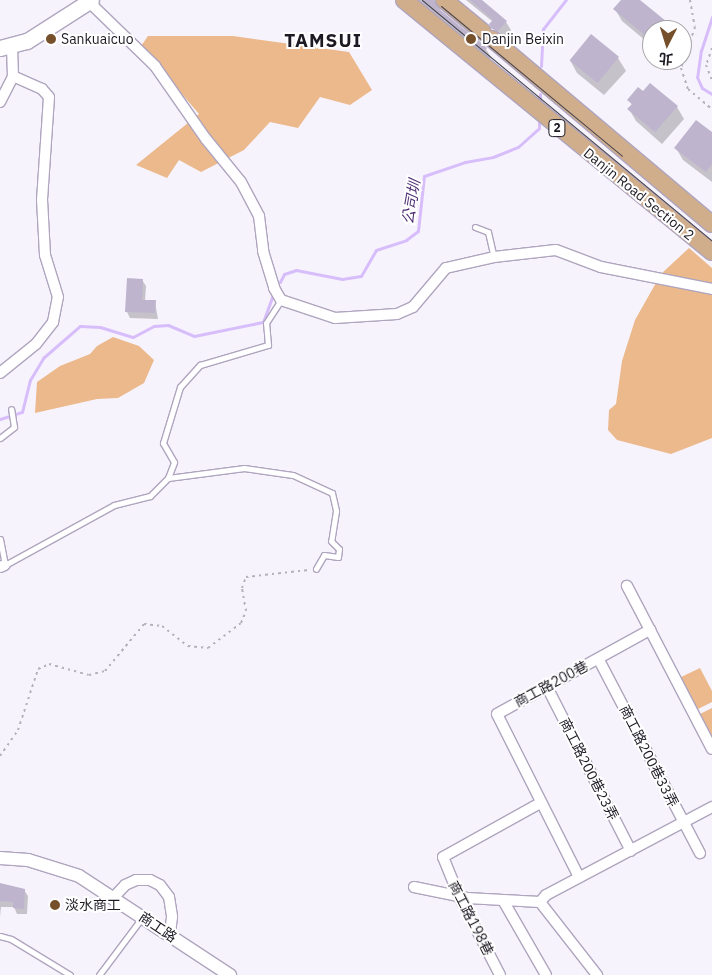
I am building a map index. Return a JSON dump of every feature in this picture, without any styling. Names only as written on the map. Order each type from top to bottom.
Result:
[{"type":"main road","points":[[6,48],[27,41],[88,0]]},
{"type":"main road","name":"Danjin Road Section 2","points":[[404,0],[712,252]]},
{"type":"main road","name":"Danjin Road Section 2","points":[[444,0],[712,224]]},
{"type":"street","points":[[88,0],[155,66],[206,139],[241,182],[259,216],[263,251],[274,288],[280,300],[335,318],[398,314],[413,307],[446,268],[494,257],[556,250],[601,267],[712,289]]},
{"type":"street","points":[[0,102],[13,76],[6,48]]},
{"type":"street","points":[[0,373],[36,344],[53,322],[58,297],[46,255],[42,200],[49,98],[42,89],[13,76]]},
{"type":"street","points":[[627,586],[712,749]]},
{"type":"street","name":"商工路200巷","points":[[579,877],[496,716],[498,712],[599,660],[650,630]]},
{"type":"street","name":"商工路200巷33弄","points":[[599,660],[683,823],[700,852]]},
{"type":"street","name":"商工路200巷23弄","points":[[546,687],[631,851]]},
{"type":"street","name":"商工路198巷","points":[[500,975],[442,861],[446,854],[540,803]]},
{"type":"street","points":[[414,887],[504,902],[540,902],[546,895],[712,807]]},
{"type":"street","name":"商工路","points":[[0,858],[54,866],[79,876],[143,916],[230,975]]},
{"type":"street","points":[[114,897],[125,885],[136,880],[160,886],[169,897],[172,917],[170,934]]},
{"type":"street","points":[[504,902],[546,975]]},
{"type":"street","points":[[540,902],[597,975]]},
{"type":"lane","points":[[475,227],[488,232],[494,257]]},
{"type":"lane","points":[[0,539],[3,566],[114,505],[150,496],[168,478],[174,462],[163,443],[180,387],[200,365],[268,345],[266,323],[280,300]]},
{"type":"lane","points":[[0,438],[14,427],[11,409]]},
{"type":"lane","points":[[168,478],[252,469],[293,475],[332,494],[336,511],[331,541],[339,549],[338,557],[324,555],[316,569]]},
{"type":"lane","points":[[99,975],[143,916]]},
{"type":"lane","points":[[0,936],[11,939],[70,975]]},
{"type":"path","points":[[690,0],[695,27],[681,68],[688,89],[712,109]]},
{"type":"path","points":[[712,48],[706,65],[712,80]]},
{"type":"path","points":[[0,756],[18,730],[38,669],[49,664],[89,675],[105,671],[144,624],[162,626],[188,646],[208,648],[241,623],[246,611],[242,588],[246,577],[316,569]]},
{"type":"shaded area","points":[[148,36],[233,36],[349,52],[372,90],[350,105],[320,97],[298,128],[270,122],[244,150],[201,172],[179,160],[167,178],[136,165],[199,114],[141,46]]},
{"type":"shaded area","points":[[689,248],[712,268],[712,438],[671,454],[617,440],[608,430],[609,410],[616,404],[622,361],[635,320],[661,274]]},
{"type":"shaded area","points":[[113,337],[139,346],[154,360],[144,383],[118,398],[97,399],[35,413],[37,382],[60,366],[90,354],[97,346]]},
{"type":"shaded area","points":[[700,668],[712,691],[712,702],[696,710],[679,678]]},
{"type":"shaded area","points":[[712,708],[712,742],[698,715]]},
{"type":"building","points":[[420,0],[434,0],[438,8],[487,48],[484,52]]},
{"type":"building","points":[[470,0],[482,0],[507,21],[498,31],[492,29],[489,24],[493,20]]},
{"type":"building","points":[[621,0],[640,0],[665,20],[642,20],[642,33],[613,9]]},
{"type":"building","points":[[591,34],[619,57],[598,83],[570,60]]},
{"type":"building","points":[[650,83],[678,106],[655,132],[627,109],[632,104],[627,100],[638,87],[643,91]]},
{"type":"building","points":[[696,120],[712,132],[712,164],[706,172],[674,148]]},
{"type":"building","points":[[127,278],[143,279],[142,300],[156,300],[155,313],[125,312]]},
{"type":"building","points":[[0,883],[25,889],[24,909],[13,908],[13,902],[0,901]]},
{"type":"waterway","name":"公司圳","points":[[541,66],[543,29],[566,0]]},
{"type":"waterway","name":"公司圳","points":[[712,17],[701,50],[697,77],[702,88],[712,94]]},
{"type":"waterway","name":"公司圳","points":[[540,94],[540,103]]},
{"type":"waterway","name":"公司圳","points":[[280,282],[284,274],[296,270],[342,279],[361,276],[376,250],[406,240],[418,231],[424,176],[465,162],[493,157],[518,147],[539,128],[539,119]]},
{"type":"waterway","name":"公司圳","points":[[0,419],[22,412],[30,380],[43,358],[80,326],[100,327],[133,337],[154,326],[168,325],[194,336],[263,322],[272,297]]},
{"type":"tram line","points":[[422,0],[712,241]]},
{"type":"tram line","points":[[441,6],[622,156]]},
{"type":"place","name":"Sankuaicuo","points":[[51,39]]},
{"type":"place","name":"Danjin Beixin","points":[[471,39]]},
{"type":"place","name":"淡水商工","points":[[55,905]]},
{"type":"district","name":"TAMSUI","points":[[323,41]]}]
